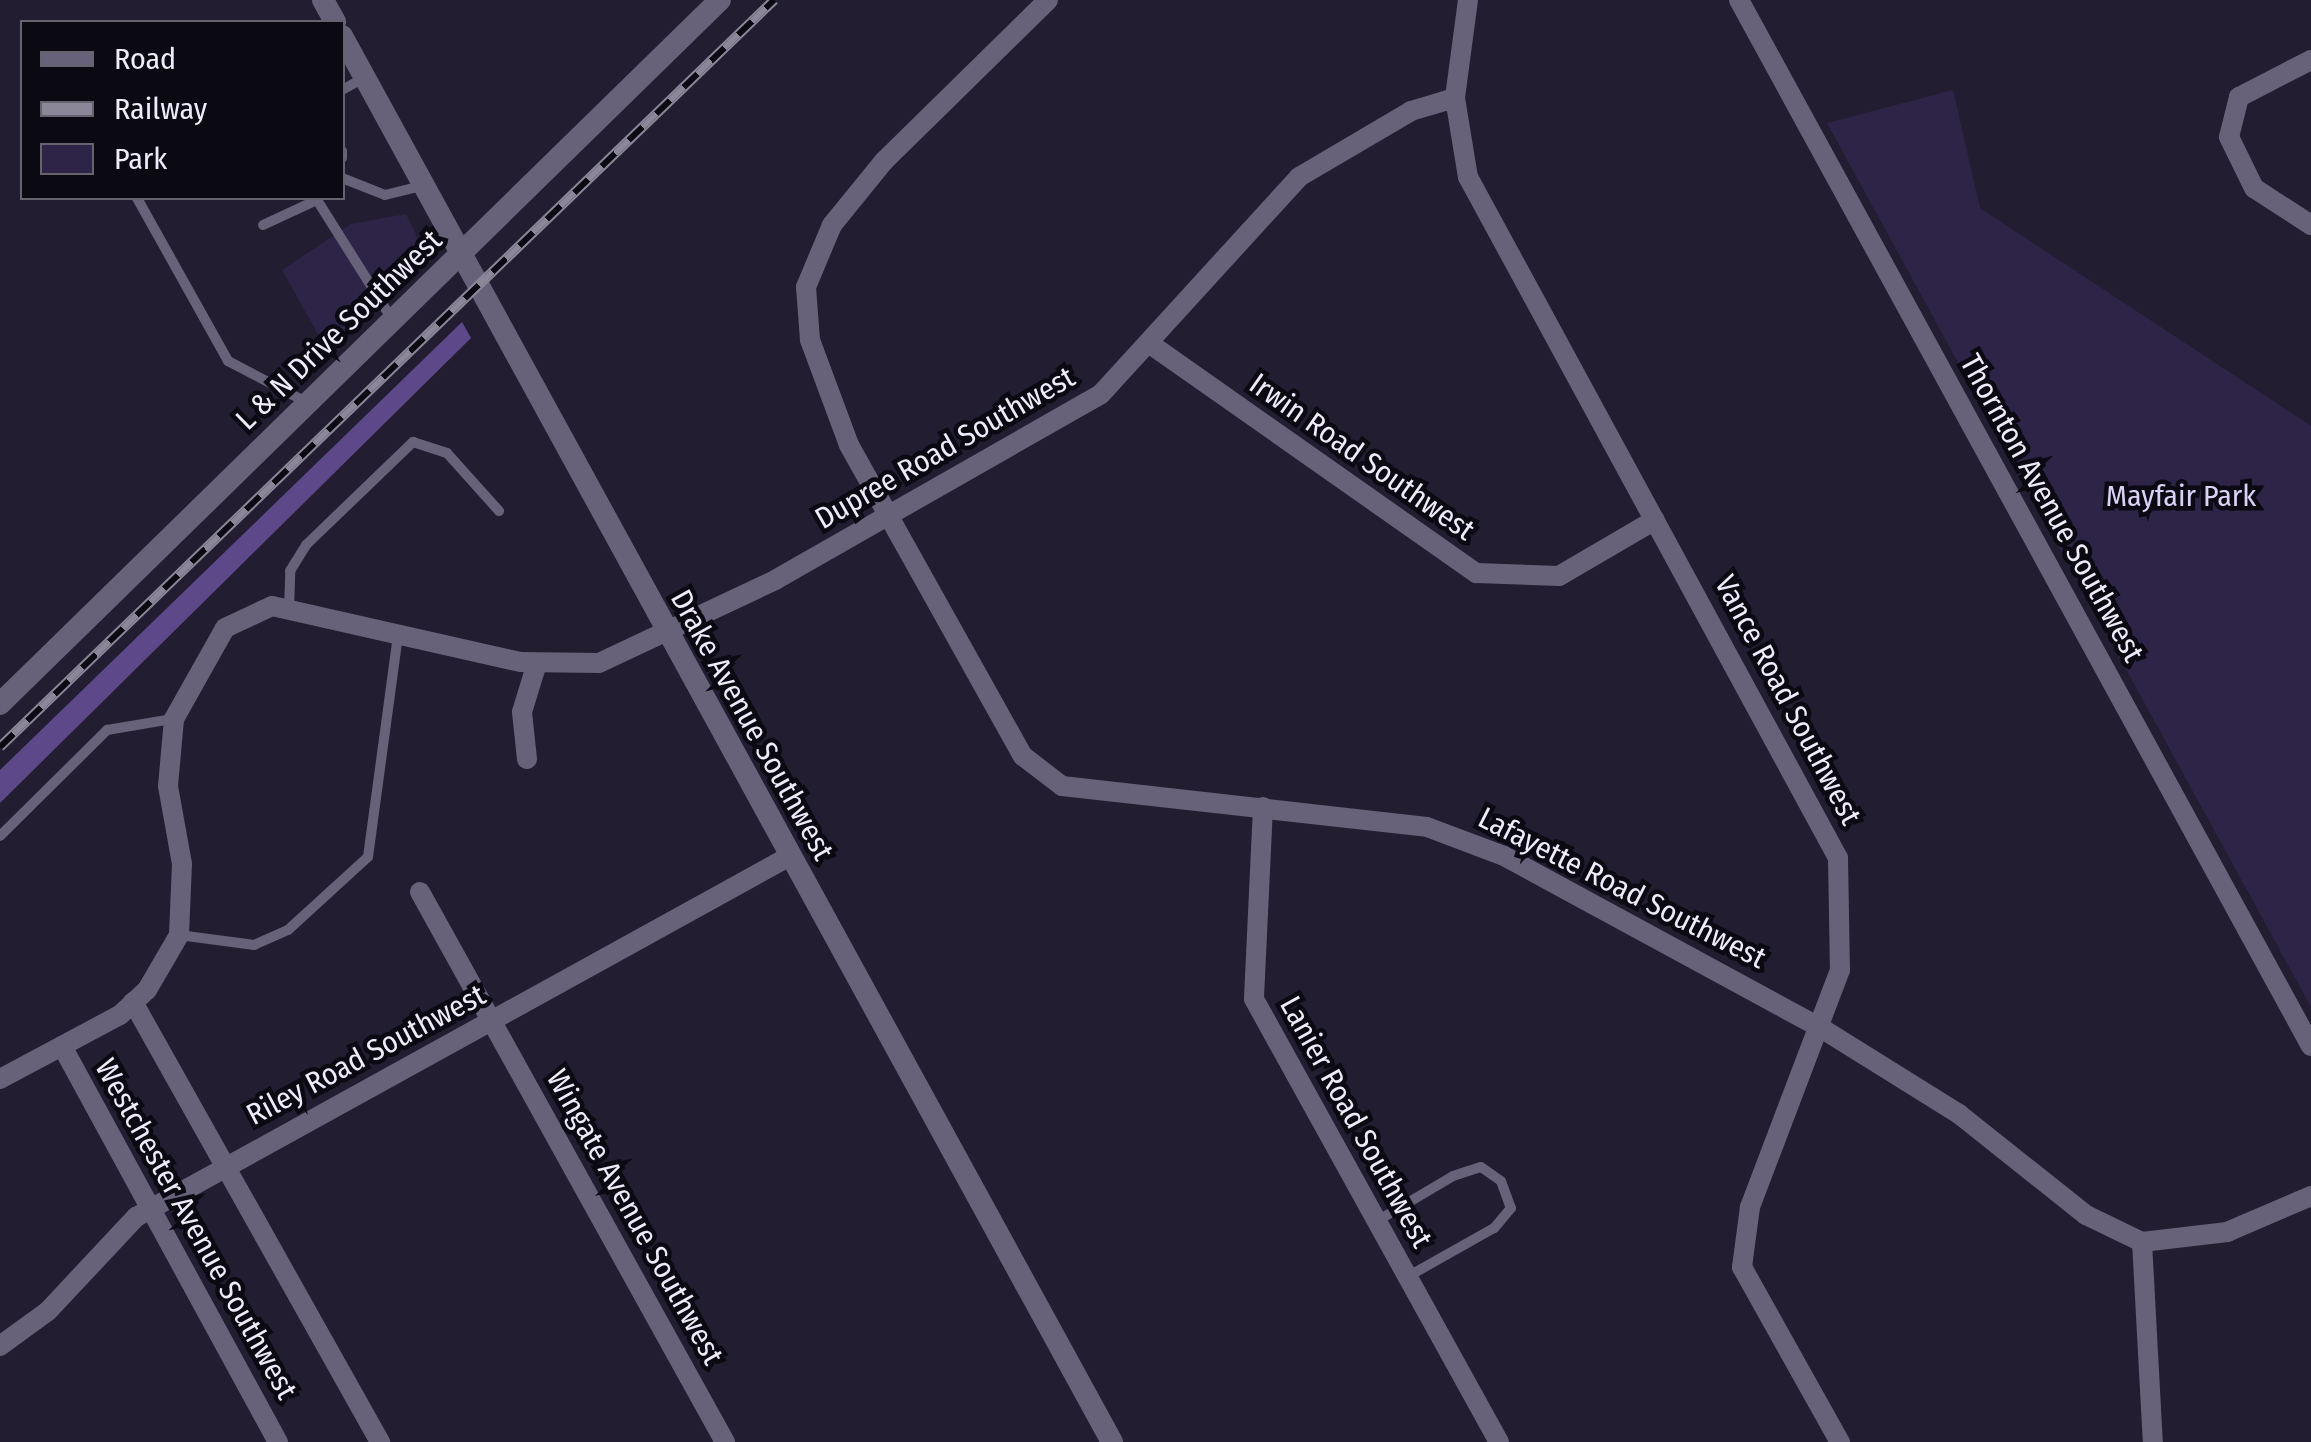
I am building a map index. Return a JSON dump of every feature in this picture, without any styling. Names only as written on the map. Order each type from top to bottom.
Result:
[{"type":"street","name":"L & N Drive Southwest","points":[[0,704],[720,0]]},
{"type":"street","name":"Lafayette Road Southwest","points":[[1048,0],[832,225],[806,287],[824,379],[888,518],[1023,756],[1062,786],[1427,826],[1504,856],[1821,1028],[1958,1114],[2086,1215],[2142,1242]]},
{"type":"street","name":"Vance Road Southwest","points":[[1468,0],[1456,98],[1468,177],[1838,858],[1840,970],[1750,1207],[1742,1268],[1840,1442]]},
{"type":"street","name":"Thornton Avenue Southwest","points":[[1739,0],[2311,1046]]},
{"type":"street","name":"Drake Avenue Southwest","points":[[345,41],[459,256],[1112,1442]]},
{"type":"street","points":[[2311,60],[2239,97],[2228,137],[2254,188],[2311,224]]},
{"type":"street","name":"Dupree Road Southwest","points":[[290,610],[538,662],[598,662],[888,518],[1100,394],[1153,346],[1299,177],[1411,111],[1456,98]]},
{"type":"street","name":"Irwin Road Southwest","points":[[1153,346],[1476,573],[1558,576],[1654,520]]},
{"type":"street","points":[[0,1079],[134,1002],[179,935],[182,864],[168,786],[174,718],[225,628],[272,606],[290,610]]},
{"type":"street","points":[[527,759],[522,712],[538,662]]},
{"type":"street","name":"Lanier Road Southwest","points":[[1262,808],[1254,1000],[1500,1442]]},
{"type":"street","name":"Riley Road Southwest","points":[[0,1346],[151,1208],[790,856]]},
{"type":"street","name":"Wingate Avenue Southwest","points":[[420,892],[725,1442]]},
{"type":"street","name":"Westchester Avenue Southwest","points":[[134,1002],[380,1442]]},
{"type":"street","name":"Westchester Avenue Southwest","points":[[62,1046],[278,1442]]},
{"type":"street","points":[[2152,1442],[2142,1242],[2226,1232],[2311,1196]]},
{"type":"lane","points":[[345,88],[365,78]]},
{"type":"lane","points":[[345,179],[385,195],[422,186]]},
{"type":"lane","points":[[138,200],[228,360],[307,403]]},
{"type":"lane","points":[[319,200],[392,320]]},
{"type":"lane","points":[[264,225],[300,202]]},
{"type":"lane","points":[[290,610],[290,571],[306,545],[414,442],[447,454],[499,511]]},
{"type":"lane","points":[[179,935],[254,946],[288,930],[368,857],[398,635]]},
{"type":"lane","points":[[0,836],[107,730],[174,718]]},
{"type":"lane","points":[[1376,1222],[1453,1176],[1481,1167],[1501,1180],[1511,1208],[1494,1228],[1407,1277]]},
{"type":"green space","name":"Mayfair Park","points":[[1953,90],[1980,208],[2311,426],[2311,1007],[1827,123]]},
{"type":"green space","points":[[406,214],[427,257],[329,354],[282,270],[351,224]]},
{"type":"shaded area","points":[[462,322],[471,338],[0,803],[0,770]]},
{"type":"railway","points":[[0,747],[774,0]]}]
